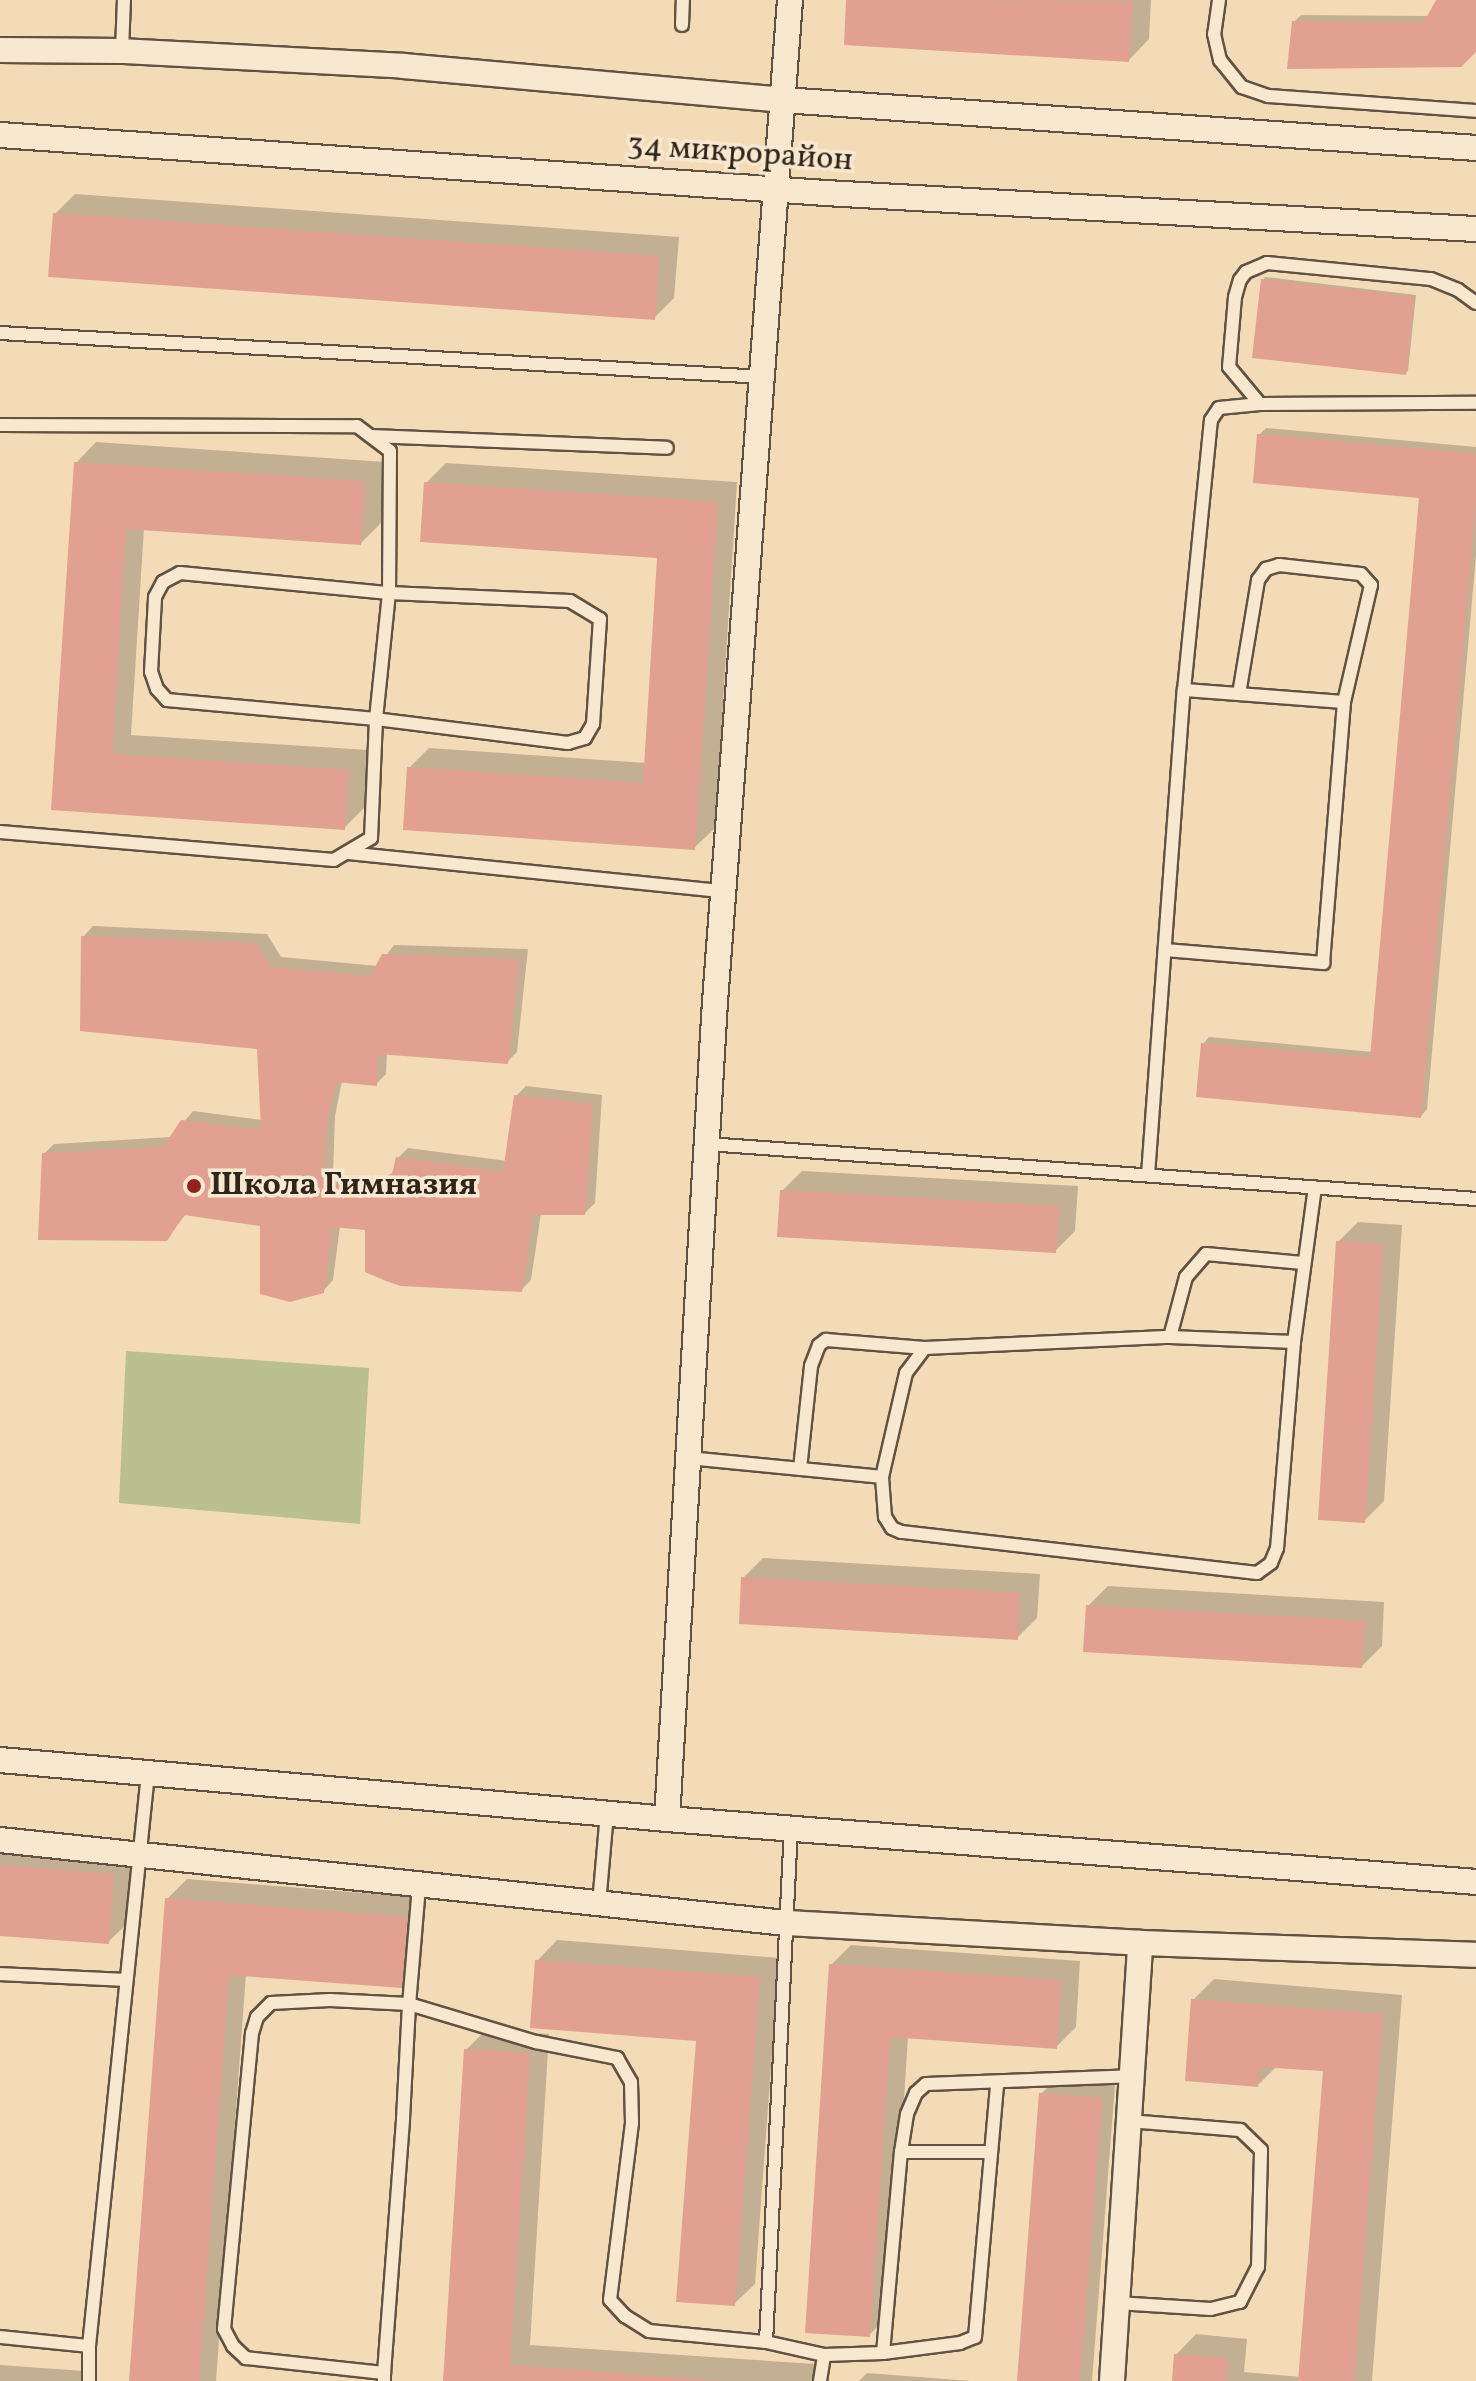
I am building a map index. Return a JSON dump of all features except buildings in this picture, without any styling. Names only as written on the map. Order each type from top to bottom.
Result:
[{"type":"street","points":[[667,1819],[724,891],[790,0]]},
{"type":"street","points":[[0,50],[122,51],[404,66],[783,100],[1476,148]]},
{"type":"street","name":"34 микрорайон","points":[[0,135],[776,189],[1476,229]]},
{"type":"street","points":[[0,1760],[667,1819],[1476,1882]]},
{"type":"street","points":[[0,1840],[786,1923],[1140,1943],[1476,1955]]},
{"type":"street","points":[[1112,2381],[1140,1943]]},
{"type":"lane","points":[[122,51],[124,0]]},
{"type":"lane","points":[[682,25],[683,0]]},
{"type":"lane","points":[[1219,0],[1214,34],[1220,60],[1242,87],[1268,96],[1476,111]]},
{"type":"lane","points":[[1260,404],[1229,367],[1235,297],[1246,272],[1267,263],[1431,279],[1458,290],[1476,303]]},
{"type":"lane","points":[[0,333],[764,377]]},
{"type":"lane","points":[[1148,1175],[1184,690],[1211,420],[1219,408],[1260,404],[1476,403]]},
{"type":"lane","points":[[0,425],[357,426],[390,451],[389,593],[376,719],[371,838],[334,860],[0,832]]},
{"type":"lane","points":[[371,436],[667,448]]},
{"type":"lane","points":[[1165,950],[1323,963],[1344,702],[1371,585],[1361,574],[1279,565],[1266,569],[1258,580],[1239,694]]},
{"type":"lane","points":[[180,573],[389,593],[570,601],[585,607],[600,619],[593,724],[585,738],[568,743],[376,719],[167,700],[157,689],[151,672],[155,597],[163,582],[180,573]]},
{"type":"lane","points":[[1184,690],[1344,702]]},
{"type":"lane","points":[[347,853],[724,891]]},
{"type":"lane","points":[[707,1144],[1476,1199]]},
{"type":"lane","points":[[925,1348],[906,1373],[882,1477],[885,1517],[892,1528],[901,1532],[1257,1573],[1271,1563],[1277,1548],[1294,1342],[1315,1187]]},
{"type":"lane","points":[[1170,1337],[1186,1277],[1206,1254],[1303,1263]]},
{"type":"lane","points":[[800,1469],[811,1366],[819,1345],[826,1340],[925,1348],[1170,1337],[1294,1342]]},
{"type":"lane","points":[[689,1458],[882,1477]]},
{"type":"lane","points":[[89,2381],[89,2346],[148,1773]]},
{"type":"lane","points":[[599,1904],[607,1813]]},
{"type":"lane","points":[[766,2342],[791,1828]]},
{"type":"lane","points":[[419,1886],[409,2004],[384,2377],[246,2358],[233,2346],[224,2329],[252,2033],[257,2017],[271,2003],[330,2000],[409,2004],[536,2042],[617,2058],[631,2082],[632,2123],[610,2300],[625,2316],[649,2331],[766,2342],[824,2355],[883,2353],[960,2343],[975,2337],[997,2083]]},
{"type":"lane","points":[[0,1974],[126,1980]]},
{"type":"lane","points":[[883,2353],[901,2152],[907,2114],[916,2093],[926,2084],[1131,2076]]},
{"type":"lane","points":[[1117,2303],[1211,2309],[1240,2302],[1258,2267],[1261,2150],[1240,2130],[1128,2121]]},
{"type":"lane","points":[[901,2152],[991,2152]]},
{"type":"lane","points":[[0,2337],[89,2346]]},
{"type":"lane","points":[[820,2381],[824,2355]]},
{"type":"green space","points":[[126,1351],[369,1368],[360,1524],[119,1503]]},
{"type":"place","name":"Школа Гимназия","points":[[194,1186]]}]
